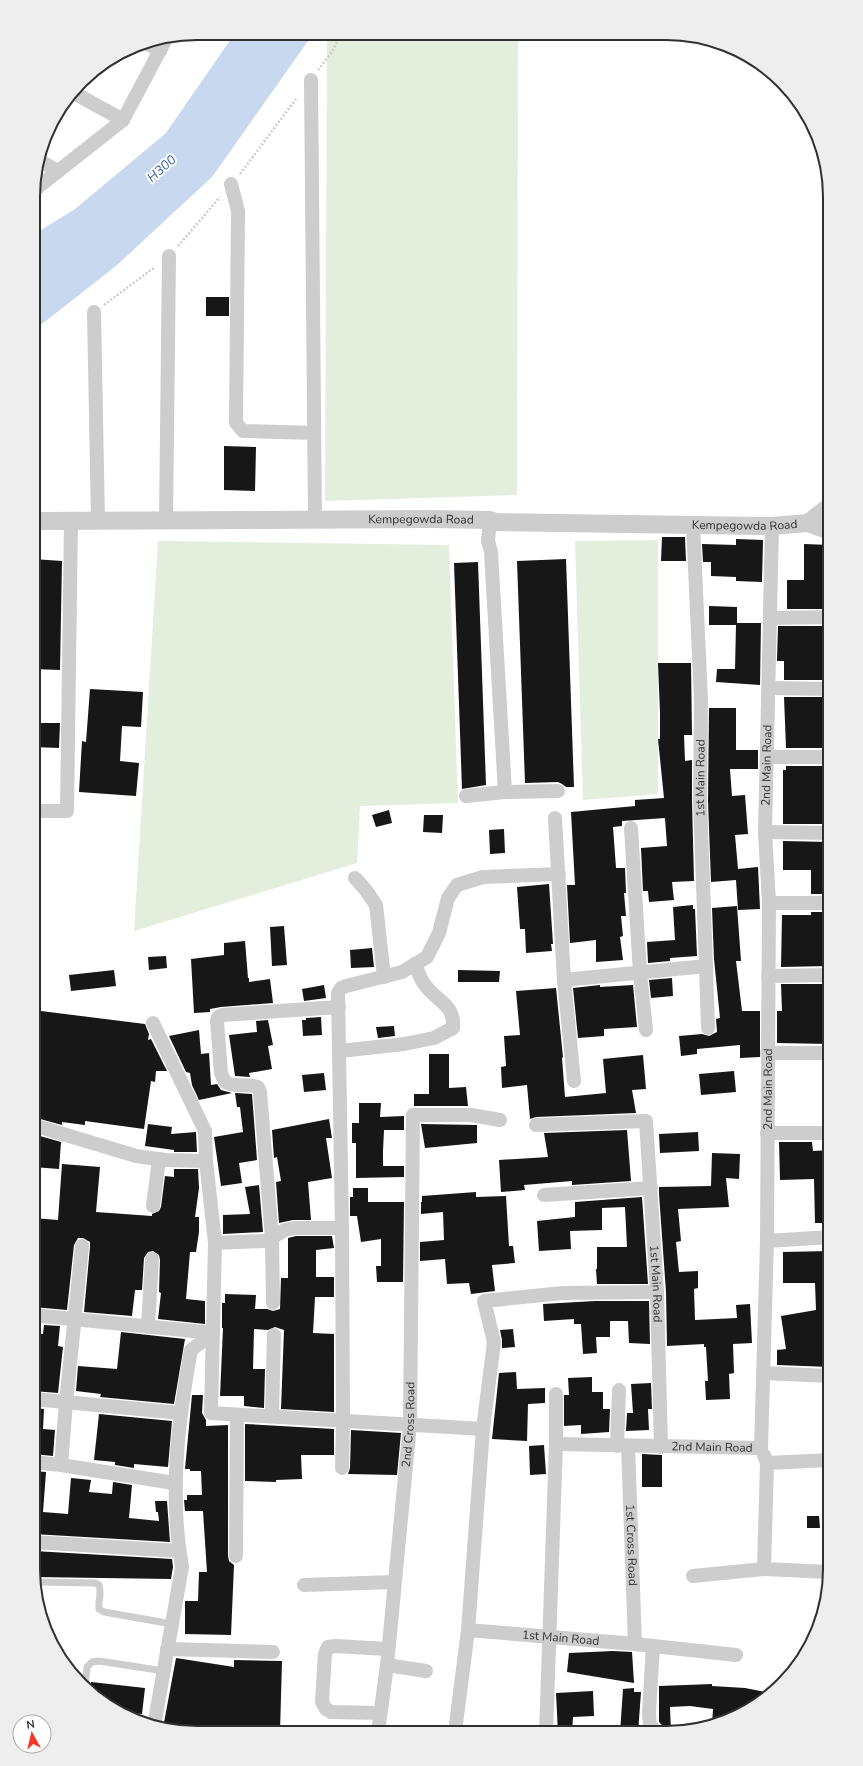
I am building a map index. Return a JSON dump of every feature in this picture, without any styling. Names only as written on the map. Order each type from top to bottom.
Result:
[{"type":"street","points":[[40,185],[123,120],[163,45]]},
{"type":"street","points":[[311,80],[315,520]]},
{"type":"street","points":[[77,95],[123,120]]},
{"type":"street","points":[[44,163],[58,172]]},
{"type":"street","points":[[231,184],[238,211],[236,423],[243,431],[314,433]]},
{"type":"street","points":[[166,520],[169,256]]},
{"type":"street","points":[[94,312],[98,520]]},
{"type":"street","name":"Kempegowda Road","points":[[808,523],[823,511]]},
{"type":"street","name":"Kempegowda Road","points":[[40,521],[493,521],[772,526],[808,523],[823,528]]},
{"type":"street","points":[[40,811],[67,811],[71,521]]},
{"type":"street","points":[[493,521],[495,541],[492,552],[505,792]]},
{"type":"street","name":"1st Main Road","points":[[693,524],[701,700],[700,801],[708,1028]]},
{"type":"street","name":"2nd Main Road","points":[[556,1444],[761,1448],[766,1241],[769,903],[764,832],[769,688],[772,526]]},
{"type":"street","points":[[770,618],[823,616]]},
{"type":"street","points":[[769,688],[823,689]]},
{"type":"street","points":[[767,757],[823,757]]},
{"type":"street","points":[[466,796],[505,792],[558,791]]},
{"type":"street","points":[[555,818],[564,980],[574,1081]]},
{"type":"street","points":[[631,828],[640,973],[646,1030]]},
{"type":"street","points":[[764,832],[823,833]]},
{"type":"street","points":[[342,1468],[342,1228],[338,993],[341,988],[357,982],[402,972],[427,957],[439,933],[448,898],[457,885],[483,878],[559,874]]},
{"type":"street","points":[[354,878],[365,889],[376,905],[384,977]]},
{"type":"street","points":[[769,903],[823,903]]},
{"type":"street","points":[[340,1051],[404,1044],[434,1038],[453,1028],[454,1017],[447,1007],[424,985],[415,964]]},
{"type":"street","points":[[564,980],[706,966]]},
{"type":"street","points":[[768,976],[823,974]]},
{"type":"street","points":[[273,1302],[272,1238],[260,1092],[258,1087],[230,1085],[225,1082],[221,1073],[217,1021],[218,1017],[222,1015],[339,1007]]},
{"type":"street","points":[[152,1023],[204,1131],[215,1243],[214,1333],[210,1413],[483,1429]]},
{"type":"street","points":[[767,1053],[823,1053]]},
{"type":"street","name":"2nd Cross Road","points":[[379,1726],[410,1424],[413,1115],[471,1115],[500,1120]]},
{"type":"street","name":"1st Main Road","points":[[536,1125],[646,1122],[657,1292],[661,1447]]},
{"type":"street","points":[[40,1127],[68,1134],[107,1148],[136,1156],[159,1159],[206,1161]]},
{"type":"street","points":[[767,1133],[823,1133]]},
{"type":"street","points":[[153,1206],[159,1159]]},
{"type":"street","points":[[544,1196],[651,1188]]},
{"type":"street","points":[[215,1243],[246,1243],[265,1241],[285,1230],[295,1228],[342,1228]]},
{"type":"street","points":[[766,1241],[823,1237]]},
{"type":"street","points":[[61,1465],[82,1246]]},
{"type":"street","points":[[148,1327],[152,1259]]},
{"type":"street","points":[[456,1726],[468,1630],[483,1429],[494,1342],[484,1301],[563,1293],[657,1292]]},
{"type":"street","points":[[40,1316],[214,1333]]},
{"type":"street","points":[[155,1721],[182,1567],[179,1551],[174,1483],[181,1400],[191,1350],[214,1333]]},
{"type":"street","points":[[272,1416],[274,1335]]},
{"type":"street","points":[[763,1373],[823,1376]]},
{"type":"street","name":"1st Cross Road","points":[[618,1390],[635,1644]]},
{"type":"street","points":[[546,1726],[556,1444],[556,1394]]},
{"type":"street","points":[[40,1401],[181,1413]]},
{"type":"street","points":[[236,1556],[237,1415]]},
{"type":"street","points":[[761,1448],[767,1463],[764,1569]]},
{"type":"street","points":[[767,1463],[823,1460]]},
{"type":"street","points":[[40,1463],[174,1483]]},
{"type":"street","points":[[40,1542],[179,1551]]},
{"type":"street","points":[[693,1576],[764,1569],[823,1572]]},
{"type":"street","points":[[304,1585],[394,1582]]},
{"type":"street","name":"1st Main Road","points":[[468,1630],[635,1644],[736,1655]]},
{"type":"street","points":[[380,1713],[331,1712],[326,1709],[322,1702],[325,1654],[328,1647],[336,1646],[387,1649]]},
{"type":"street","points":[[651,1726],[649,1712],[653,1646]]},
{"type":"street","points":[[167,1649],[273,1652]]},
{"type":"street","points":[[386,1665],[426,1671]]},
{"type":"lane","points":[[40,1582],[95,1583],[99,1585],[102,1591],[98,1603],[99,1609],[104,1612],[172,1624]]},
{"type":"lane","points":[[85,1679],[86,1667],[92,1662],[99,1661],[164,1671]]},
{"type":"green space","points":[[327,40],[518,40],[517,495],[325,501]]},
{"type":"green space","points":[[658,540],[658,794],[583,800],[575,541]]},
{"type":"green space","points":[[158,541],[449,545],[458,803],[360,806],[357,863],[134,931]]},
{"type":"water","name":"H300","points":[[230,40],[309,40],[212,177],[116,266],[40,326],[40,231],[75,209],[166,133]]},
{"type":"building","points":[[206,297],[229,297],[229,316],[206,316]]},
{"type":"building","points":[[224,446],[256,447],[255,491],[224,490]]},
{"type":"building","points":[[662,537],[685,537],[686,561],[661,561]]},
{"type":"building","points":[[736,539],[763,540],[762,582],[736,581],[736,577],[711,576],[711,562],[703,562],[702,544],[736,545]]},
{"type":"building","points":[[804,544],[823,545],[823,609],[787,609],[787,580],[804,580]]},
{"type":"building","points":[[40,559],[62,561],[60,670],[40,669]]},
{"type":"building","points":[[566,559],[574,787],[566,787],[558,782],[525,783],[517,561]]},
{"type":"building","points":[[478,562],[486,785],[462,789],[454,563]]},
{"type":"building","points":[[709,606],[737,607],[737,623],[761,623],[760,685],[716,682],[717,669],[735,669],[736,625],[709,625]]},
{"type":"building","points":[[778,626],[823,626],[823,680],[784,680],[784,661],[777,661]]},
{"type":"building","points":[[658,663],[691,663],[692,735],[684,735],[685,761],[692,760],[694,881],[672,882],[674,900],[649,902],[648,891],[643,891],[641,848],[667,846],[665,818],[622,821],[622,826],[613,827],[616,868],[625,868],[626,893],[624,893],[626,916],[621,916],[623,936],[620,937],[623,960],[596,962],[596,940],[570,943],[567,885],[575,885],[571,812],[635,806],[635,800],[664,798],[658,739],[660,739],[660,713]]},
{"type":"building","points":[[90,689],[143,692],[141,727],[122,726],[120,761],[139,763],[136,796],[79,792],[82,741],[86,742]]},
{"type":"building","points":[[784,697],[823,697],[823,748],[786,748]]},
{"type":"building","points":[[709,708],[736,708],[736,750],[758,750],[758,769],[730,769],[732,796],[745,795],[748,834],[735,835],[738,869],[758,867],[760,909],[738,910],[736,880],[711,882],[708,801]]},
{"type":"building","points":[[40,723],[60,723],[59,748],[40,747]]},
{"type":"building","points":[[786,766],[823,766],[823,824],[783,824],[783,770],[786,770]]},
{"type":"building","points":[[389,810],[392,823],[376,827],[372,815]]},
{"type":"building","points":[[424,815],[443,815],[442,833],[423,832]]},
{"type":"building","points":[[504,829],[505,853],[490,854],[489,830]]},
{"type":"building","points":[[783,841],[823,842],[823,894],[811,894],[811,870],[783,870]]},
{"type":"building","points":[[549,884],[553,944],[551,944],[552,951],[526,953],[525,929],[520,929],[517,887]]},
{"type":"building","points":[[693,905],[693,909],[695,909],[697,956],[670,958],[670,961],[648,963],[647,942],[675,940],[673,907]]},
{"type":"building","points":[[737,906],[741,961],[736,961],[742,1011],[760,1011],[760,1057],[740,1058],[740,1045],[697,1049],[697,1054],[681,1056],[679,1036],[702,1034],[709,1036],[717,1032],[716,1019],[720,1018],[714,959],[712,908]]},
{"type":"building","points":[[811,912],[823,912],[823,966],[781,967],[782,915],[811,915]]},
{"type":"building","points":[[284,926],[287,965],[272,966],[270,927]]},
{"type":"building","points":[[245,941],[249,982],[270,979],[273,1003],[221,1007],[210,1009],[210,1012],[194,1013],[191,959],[224,955],[224,943]]},
{"type":"building","points":[[372,948],[374,967],[351,968],[350,950]]},
{"type":"building","points":[[166,956],[167,968],[149,970],[148,957]]},
{"type":"building","points":[[114,970],[116,986],[71,991],[69,975]]},
{"type":"building","points":[[458,970],[500,971],[499,982],[458,982]]},
{"type":"building","points":[[672,978],[673,996],[651,998],[649,980]]},
{"type":"building","points":[[781,984],[823,984],[823,1044],[777,1043],[777,1011],[782,1011]]},
{"type":"building","points":[[324,985],[326,998],[304,1001],[302,989]]},
{"type":"building","points":[[600,985],[600,987],[633,985],[637,1027],[604,1029],[604,1036],[578,1038],[573,988]]},
{"type":"building","points":[[556,988],[563,1057],[565,1097],[606,1093],[603,1059],[643,1055],[646,1089],[632,1090],[636,1113],[536,1117],[530,1119],[527,1085],[502,1088],[501,1067],[506,1066],[504,1036],[520,1035],[516,991]]},
{"type":"building","points":[[40,1011],[145,1024],[149,1034],[148,1040],[151,1039],[167,1071],[156,1071],[155,1082],[151,1081],[144,1129],[85,1121],[85,1125],[62,1122],[62,1125],[40,1119]]},
{"type":"building","points":[[321,1017],[322,1035],[303,1036],[302,1020],[306,1020],[306,1018]]},
{"type":"building","points":[[268,1020],[273,1045],[268,1046],[272,1069],[249,1073],[250,1077],[235,1076],[229,1035],[257,1032],[256,1021]]},
{"type":"building","points":[[394,1026],[395,1036],[378,1038],[376,1027]]},
{"type":"building","points":[[199,1030],[201,1054],[209,1053],[211,1085],[217,1084],[221,1090],[232,1093],[199,1100],[192,1085],[190,1073],[186,1072],[169,1036]]},
{"type":"building","points":[[429,1054],[449,1054],[449,1088],[466,1087],[468,1106],[414,1106],[414,1094],[429,1094]]},
{"type":"building","points":[[734,1071],[736,1092],[701,1095],[699,1074]]},
{"type":"building","points":[[324,1073],[326,1090],[304,1092],[302,1075]]},
{"type":"building","points":[[235,1093],[252,1094],[257,1160],[239,1163],[242,1183],[221,1186],[214,1137],[243,1132],[240,1107],[237,1107]]},
{"type":"building","points":[[359,1103],[381,1103],[380,1117],[404,1116],[404,1130],[384,1130],[383,1166],[404,1166],[404,1177],[356,1178],[356,1143],[352,1143],[352,1123],[359,1123]]},
{"type":"building","points":[[329,1119],[332,1138],[326,1138],[332,1178],[308,1182],[311,1220],[293,1220],[279,1223],[276,1182],[281,1181],[277,1157],[274,1158],[272,1130]]},
{"type":"building","points":[[148,1124],[172,1127],[171,1134],[196,1132],[197,1152],[174,1152],[174,1150],[145,1146]]},
{"type":"building","points":[[421,1124],[477,1125],[477,1143],[425,1148]]},
{"type":"building","points":[[627,1130],[631,1181],[572,1185],[572,1181],[524,1185],[525,1190],[501,1192],[499,1160],[548,1157],[544,1133]]},
{"type":"building","points":[[698,1132],[699,1151],[660,1153],[659,1134]]},
{"type":"building","points":[[40,1136],[61,1142],[59,1169],[40,1168]]},
{"type":"building","points":[[779,1142],[812,1142],[813,1151],[823,1150],[823,1223],[815,1223],[814,1179],[780,1180]]},
{"type":"building","points":[[712,1153],[740,1154],[739,1179],[726,1178],[729,1207],[678,1209],[681,1241],[676,1242],[679,1272],[698,1271],[698,1288],[694,1289],[695,1320],[737,1318],[736,1305],[750,1304],[752,1343],[733,1344],[734,1373],[729,1374],[730,1399],[706,1400],[705,1381],[708,1381],[706,1347],[704,1347],[704,1344],[667,1346],[666,1292],[659,1187],[711,1186]]},
{"type":"building","points":[[62,1164],[100,1167],[96,1212],[152,1216],[152,1214],[159,1211],[161,1207],[165,1176],[174,1177],[174,1169],[198,1169],[199,1188],[195,1217],[199,1217],[199,1232],[196,1252],[190,1252],[186,1299],[205,1301],[205,1324],[158,1319],[161,1293],[159,1292],[160,1260],[159,1255],[153,1251],[148,1252],[144,1258],[142,1290],[135,1290],[132,1316],[84,1312],[90,1242],[83,1238],[78,1238],[74,1245],[67,1310],[40,1308],[40,1219],[58,1220]]},
{"type":"building","points":[[259,1185],[263,1232],[223,1234],[223,1215],[250,1214],[245,1187]]},
{"type":"building","points":[[353,1188],[368,1188],[368,1202],[404,1202],[403,1282],[377,1282],[376,1266],[381,1266],[381,1239],[361,1242],[357,1216],[350,1216],[350,1197],[353,1197]]},
{"type":"building","points":[[476,1192],[476,1197],[506,1196],[509,1246],[513,1246],[515,1263],[492,1265],[495,1291],[471,1294],[469,1283],[447,1284],[445,1259],[420,1261],[420,1242],[444,1240],[443,1212],[421,1214],[421,1202],[422,1196]]},
{"type":"building","points":[[642,1197],[648,1284],[597,1284],[597,1247],[627,1247],[625,1207],[602,1208],[602,1230],[570,1231],[571,1249],[539,1251],[537,1221],[575,1217],[575,1202]]},
{"type":"building","points":[[296,1236],[332,1236],[334,1248],[316,1250],[316,1277],[334,1277],[334,1297],[315,1297],[313,1333],[334,1334],[334,1412],[281,1409],[284,1330],[275,1327],[268,1330],[254,1329],[253,1369],[265,1369],[264,1408],[244,1406],[244,1396],[220,1396],[223,1328],[222,1303],[225,1303],[225,1294],[256,1295],[255,1309],[267,1309],[273,1311],[280,1309],[281,1278],[288,1278],[288,1238]]},
{"type":"building","points":[[823,1251],[823,1367],[777,1365],[777,1350],[786,1349],[781,1316],[816,1310],[815,1283],[783,1283],[783,1252]]},
{"type":"building","points":[[595,1301],[649,1301],[650,1344],[629,1343],[628,1321],[610,1321],[610,1337],[596,1337],[597,1353],[583,1354],[581,1324],[574,1324],[574,1319],[544,1321],[543,1304]]},
{"type":"building","points":[[44,1325],[60,1326],[58,1346],[63,1347],[58,1393],[40,1392],[40,1334],[43,1334]]},
{"type":"building","points":[[513,1329],[515,1347],[502,1348],[500,1330]]},
{"type":"building","points":[[121,1332],[185,1339],[174,1404],[100,1397],[101,1394],[76,1391],[78,1366],[117,1369]]},
{"type":"building","points":[[516,1372],[517,1389],[545,1388],[545,1403],[528,1404],[527,1441],[492,1439],[499,1373]]},
{"type":"building","points":[[592,1377],[592,1392],[603,1392],[603,1409],[610,1409],[609,1432],[581,1434],[581,1425],[564,1426],[564,1395],[569,1395],[568,1378]]},
{"type":"building","points":[[651,1383],[652,1409],[648,1409],[649,1430],[626,1431],[627,1413],[633,1413],[631,1384]]},
{"type":"building","points":[[192,1395],[203,1395],[202,1413],[206,1420],[206,1426],[228,1425],[228,1556],[229,1561],[234,1565],[231,1635],[185,1634],[185,1601],[198,1601],[199,1572],[207,1572],[203,1511],[185,1511],[184,1500],[187,1500],[187,1495],[202,1495],[201,1471],[190,1471],[190,1469],[185,1469]]},
{"type":"building","points":[[40,1409],[44,1409],[43,1429],[55,1430],[53,1456],[40,1455]]},
{"type":"building","points":[[99,1414],[172,1421],[168,1467],[134,1464],[134,1468],[115,1465],[115,1462],[94,1460]]},
{"type":"building","points":[[245,1424],[334,1429],[334,1455],[301,1455],[302,1479],[276,1480],[276,1482],[245,1481]]},
{"type":"building","points":[[351,1430],[401,1433],[397,1475],[348,1474],[350,1468]]},
{"type":"building","points":[[544,1445],[546,1474],[530,1475],[529,1446]]},
{"type":"building","points":[[642,1454],[662,1455],[662,1487],[642,1487]]},
{"type":"building","points":[[40,1472],[46,1472],[43,1512],[68,1514],[71,1478],[91,1480],[89,1492],[112,1494],[113,1482],[132,1485],[129,1518],[159,1521],[155,1501],[167,1501],[170,1542],[40,1534]]},
{"type":"building","points":[[807,1516],[819,1516],[820,1528],[807,1528]]},
{"type":"building","points":[[40,1551],[172,1559],[173,1567],[171,1579],[40,1577]]},
{"type":"building","points":[[613,1651],[632,1652],[634,1683],[567,1672],[569,1653]]},
{"type":"building","points":[[176,1658],[234,1667],[234,1660],[282,1661],[280,1726],[186,1726],[164,1723]]},
{"type":"building","points":[[91,1682],[145,1688],[142,1714],[136,1713],[118,1705],[101,1694],[91,1685]]},
{"type":"building","points":[[712,1684],[712,1686],[745,1688],[765,1692],[736,1710],[712,1719],[713,1709],[690,1706],[670,1707],[671,1726],[663,1726],[659,1722],[659,1686]]},
{"type":"building","points":[[634,1688],[634,1692],[641,1692],[639,1726],[620,1726],[623,1689]]},
{"type":"building","points":[[593,1691],[594,1716],[573,1717],[572,1726],[558,1726],[556,1693]]}]
